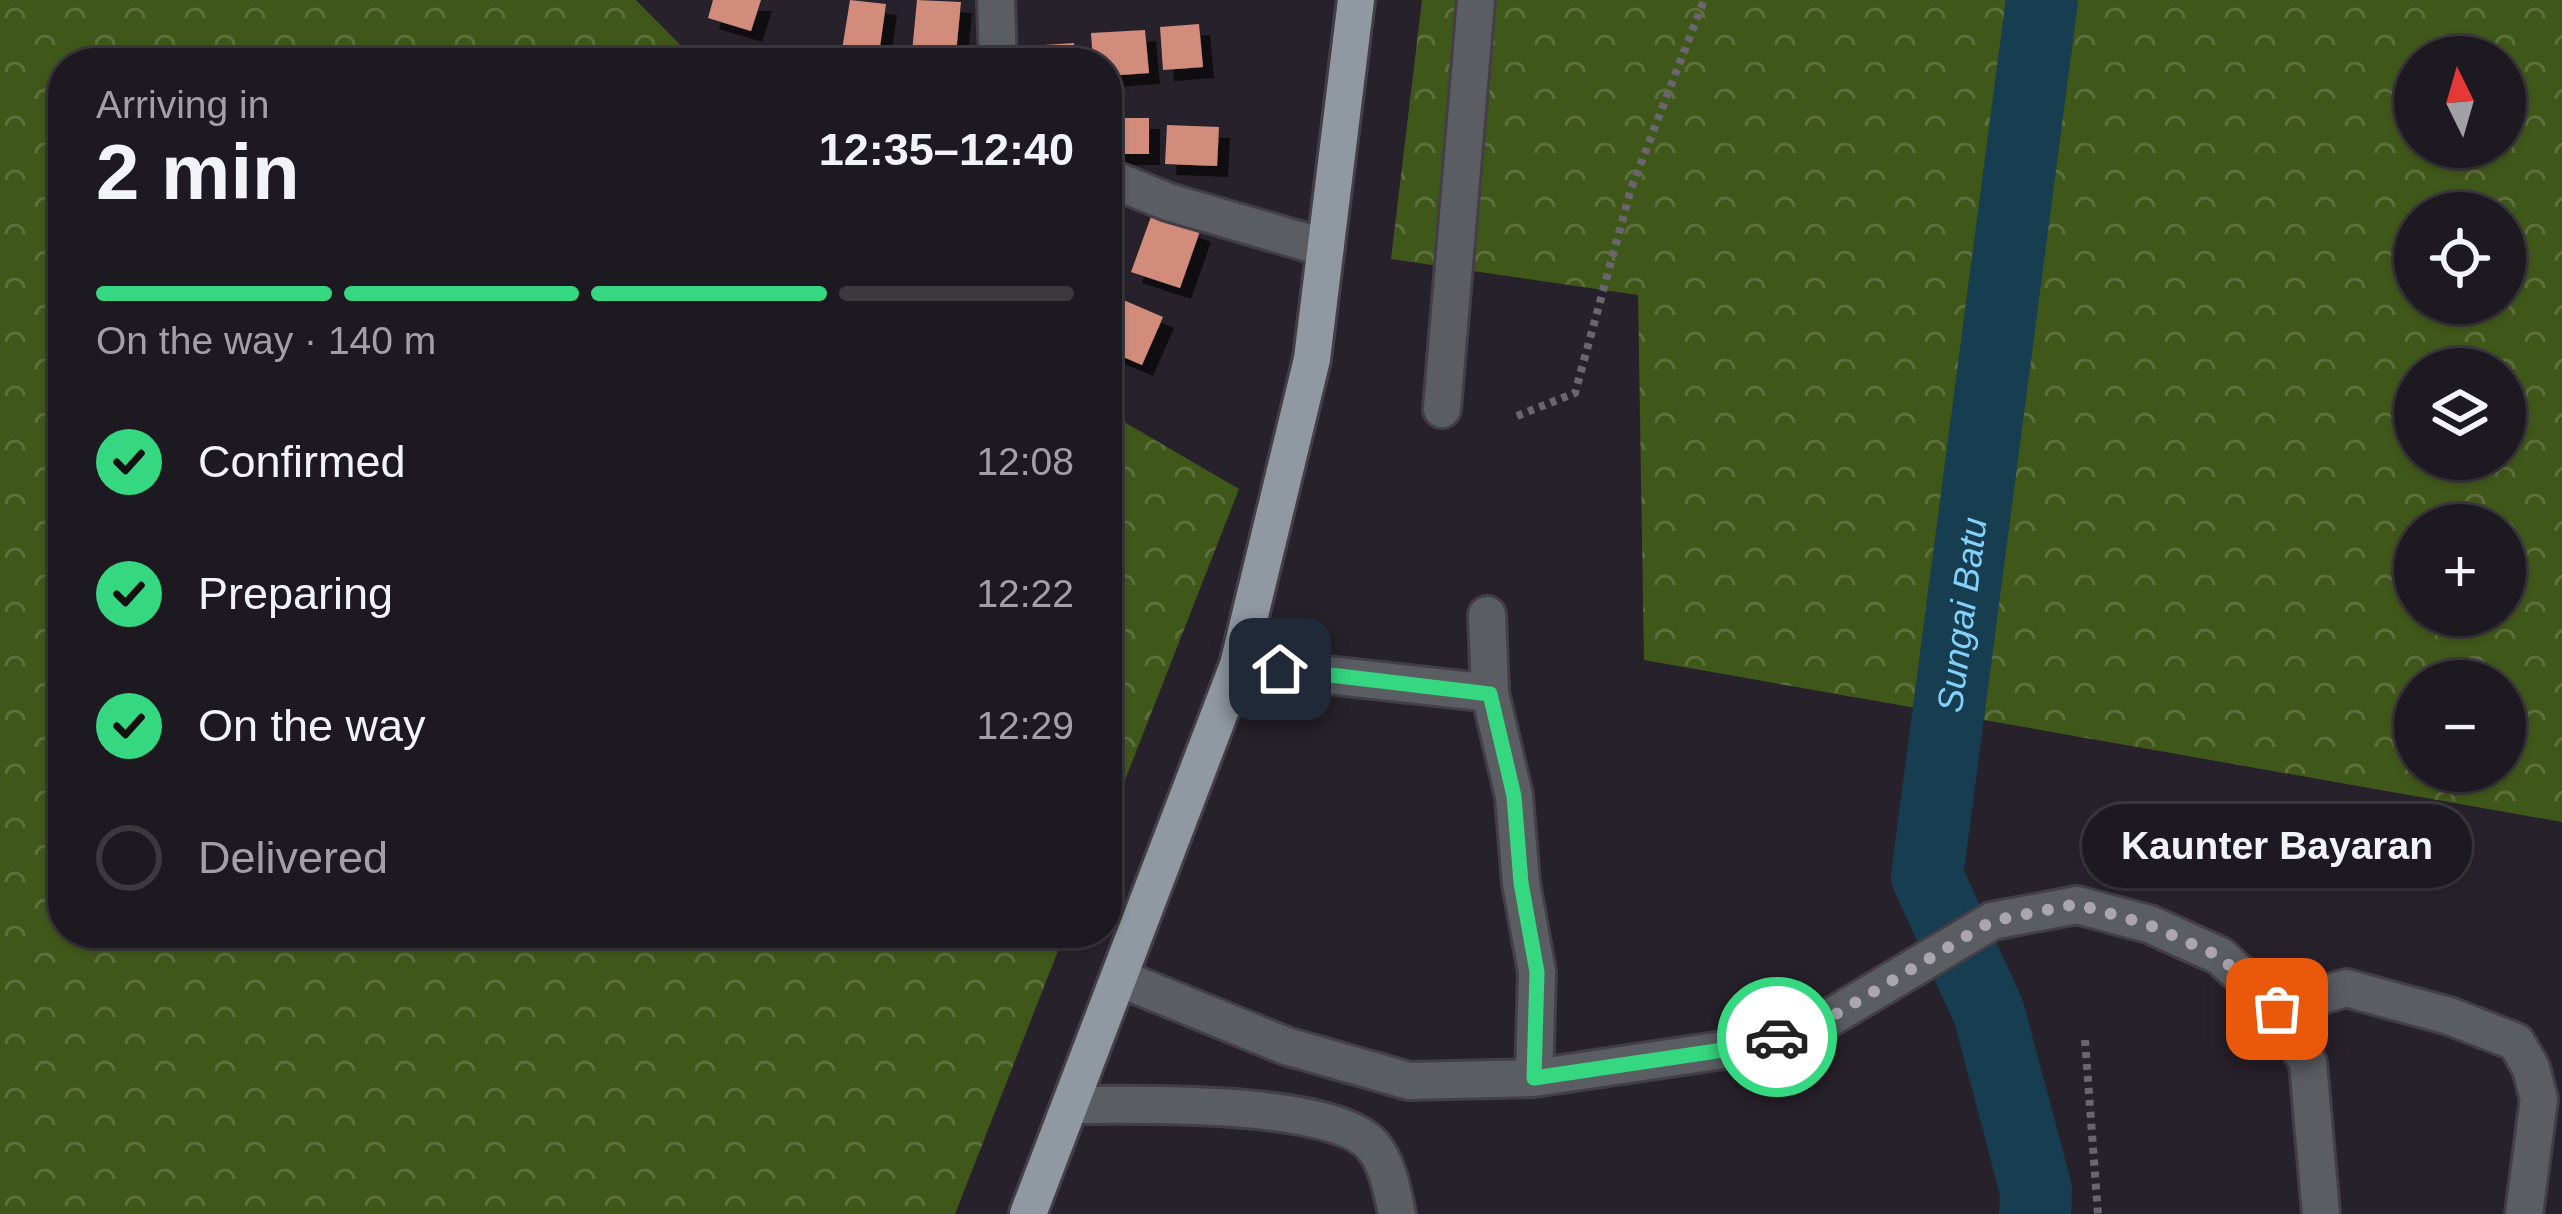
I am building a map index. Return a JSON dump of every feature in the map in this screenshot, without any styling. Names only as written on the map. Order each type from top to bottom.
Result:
[{"type":"main road","points":[[1028,1214],[1238,664],[1312,359],[1356,0]]},
{"type":"street","points":[[996,0],[998,48]]},
{"type":"street","points":[[1442,409],[1476,0]]},
{"type":"street","points":[[1122,183],[1168,202],[1326,248]]},
{"type":"street","points":[[1487,615],[1490,694],[1514,796],[1521,883],[1537,972],[1534,1078]]},
{"type":"street","points":[[1238,664],[1490,694]]},
{"type":"street","points":[[1119,978],[1286,1046],[1409,1081],[1534,1078],[1730,1049],[1816,1026],[1992,921],[2077,904],[2149,925],[2219,956],[2277,1009],[2308,1064],[2321,1214]]},
{"type":"street","points":[[2277,1009],[2346,988],[2449,1016],[2516,1042],[2531,1068],[2539,1099],[2524,1214]]},
{"type":"street","points":[[1071,1105],[1258,1110],[1348,1128],[1369,1142],[1384,1162],[1397,1214]]},
{"type":"path","points":[[1517,416],[1575,393],[1630,189],[1704,0]]},
{"type":"path","points":[[2085,1040],[2098,1214]]},
{"type":"green space","points":[[0,0],[636,0],[683,48],[48,48],[48,948],[1059,948],[955,1214],[0,1214]]},
{"type":"green space","points":[[1422,0],[2562,0],[2562,822],[1644,660],[1638,295],[1391,259]]},
{"type":"green space","points":[[1122,421],[1239,489],[1122,788]]},
{"type":"building","points":[[713,0],[761,0],[751,31],[708,18]]},
{"type":"building","points":[[850,0],[886,4],[880,48],[842,48]]},
{"type":"building","points":[[917,0],[961,2],[956,48],[912,48]]},
{"type":"building","points":[[1199,24],[1203,67],[1163,70],[1160,27]]},
{"type":"building","points":[[1145,30],[1149,73],[1122,75],[1122,48],[1092,48],[1091,33]]},
{"type":"building","points":[[1074,43],[1074,48],[1029,48]]},
{"type":"building","points":[[1122,118],[1149,118],[1149,154],[1122,154]]},
{"type":"building","points":[[1167,125],[1219,127],[1217,166],[1165,164]]},
{"type":"building","points":[[1152,214],[1200,231],[1180,288],[1131,272]]},
{"type":"building","points":[[1122,299],[1163,317],[1142,365],[1122,356]]},
{"type":"waterway","name":"Sungai Batu","points":[[2035,1214],[2036,1190],[1989,1013],[1927,876],[2042,0]]},
{"type":"way so far","points":[[1777,1037],[1816,1026],[1992,921],[2077,904],[2149,925],[2219,956],[2277,1009]]},
{"type":"place","name":"Kaunter Bayaran","points":[[2277,1009]]},
{"type":"route","points":[[1280,669],[1490,694],[1514,796],[1521,883],[1537,972],[1534,1078],[1730,1049],[1777,1037]]}]
